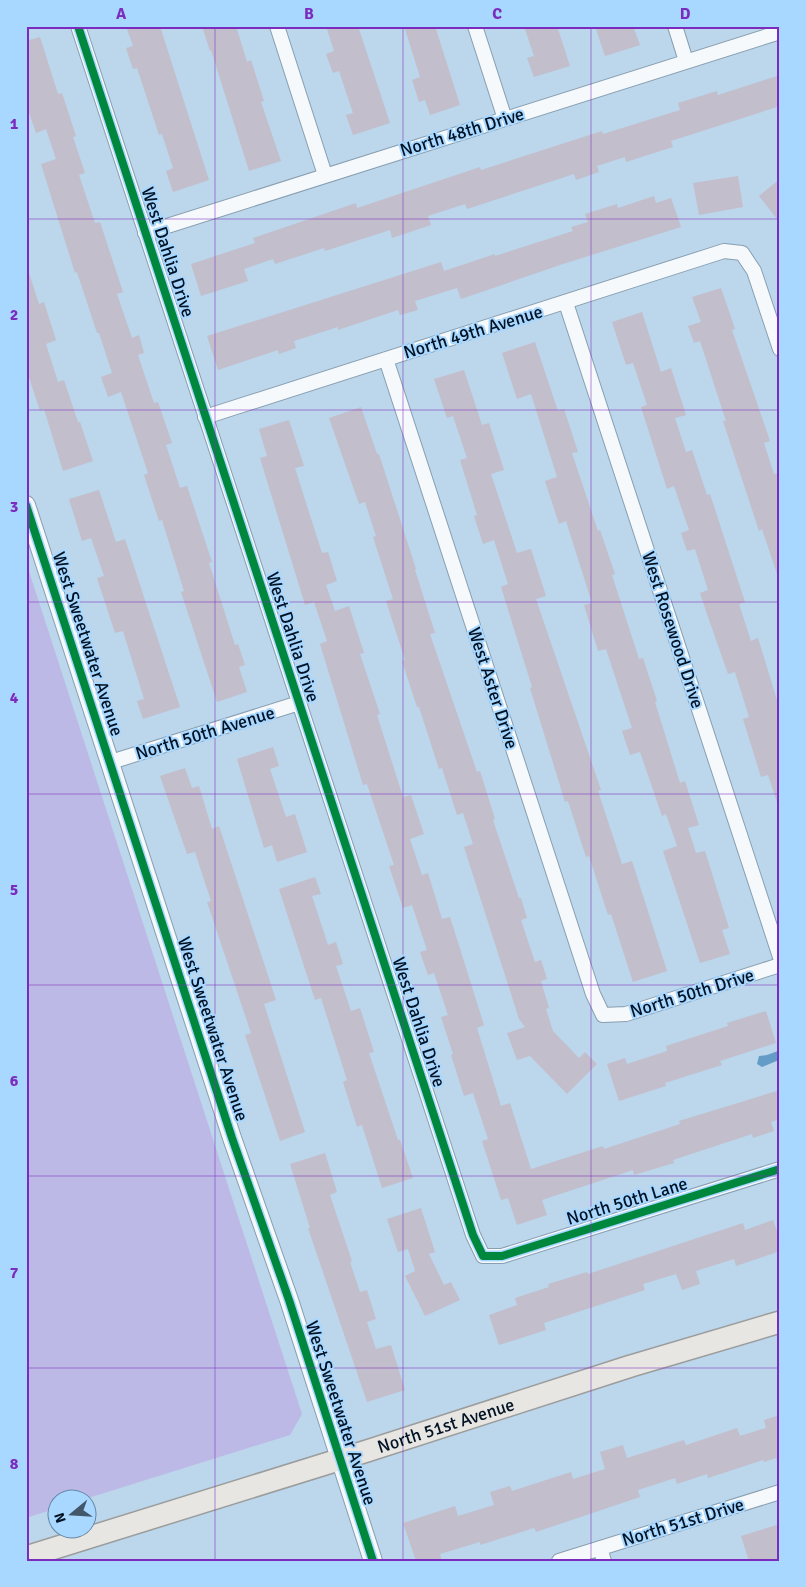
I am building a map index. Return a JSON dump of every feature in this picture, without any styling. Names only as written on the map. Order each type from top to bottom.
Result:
[{"type":"main road","name":"North 51st Avenue","points":[[26,1557],[631,1366],[780,1322]]},
{"type":"street","name":"West Dahlia Drive","points":[[78,26],[473,1235],[483,1256]]},
{"type":"street","points":[[277,26],[325,175]]},
{"type":"street","points":[[475,26],[505,119]]},
{"type":"street","points":[[675,26],[686,61]]},
{"type":"street","name":"North 48th Drive","points":[[146,233],[780,32]]},
{"type":"street","name":"North 49th Avenue","points":[[205,417],[724,251],[742,253],[754,271],[780,349]]},
{"type":"street","name":"West Rosewood Drive","points":[[566,302],[780,956]]},
{"type":"street","name":"West Aster Drive","points":[[386,359],[590,985],[603,1015]]},
{"type":"street","name":"West Sweetwater Avenue","points":[[26,505],[232,1138],[289,1300],[373,1561]]},
{"type":"street","name":"North 50th Avenue","points":[[111,762],[299,704]]},
{"type":"street","name":"North 50th Drive","points":[[603,1015],[626,1014],[780,965]]},
{"type":"street","name":"North 50th Lane","points":[[483,1256],[502,1256],[780,1169]]},
{"type":"street","name":"North 51st Drive","points":[[558,1561],[602,1554],[780,1492]]},
{"type":"shaded area","points":[[26,562],[302,1414],[290,1435],[98,1495],[98,1490],[48,1490],[48,1511],[26,1518]]},
{"type":"water","points":[[778,1051],[779,1060],[762,1067],[757,1064],[759,1056]]},
{"type":"building","points":[[126,26],[160,26],[209,180],[173,192],[166,171],[173,168],[162,134],[159,135],[137,68],[133,69],[126,48],[133,46]]},
{"type":"building","points":[[202,26],[236,26],[247,62],[251,60],[264,101],[261,102],[281,161],[249,171]]},
{"type":"building","points":[[326,26],[358,26],[390,123],[353,135],[346,115],[353,113],[339,71],[333,73],[326,54],[334,51]]},
{"type":"building","points":[[404,26],[435,26],[460,105],[430,115],[425,100],[419,102],[412,80],[420,77]]},
{"type":"building","points":[[534,26],[557,26],[570,66],[534,77],[527,58],[534,56],[525,29]]},
{"type":"building","points":[[595,26],[633,26],[640,45],[605,56]]},
{"type":"building","points":[[40,37],[58,94],[62,93],[76,136],[73,137],[85,173],[79,175],[95,223],[100,222],[123,292],[117,294],[132,338],[139,335],[144,353],[138,355],[154,403],[158,402],[172,443],[166,445],[180,488],[187,486],[212,562],[209,563],[235,645],[238,644],[245,665],[239,667],[247,692],[217,702],[181,592],[184,591],[162,520],[159,521],[144,475],[148,473],[121,392],[108,397],[101,377],[112,373],[77,272],[75,273],[41,164],[56,159],[46,129],[36,133],[26,104],[26,41]]},
{"type":"building","points":[[780,75],[780,106],[671,141],[673,147],[626,162],[625,157],[597,166],[599,172],[576,180],[574,174],[467,209],[465,204],[428,216],[431,225],[392,238],[390,230],[325,251],[324,248],[275,264],[273,259],[244,269],[248,281],[201,296],[191,264],[255,243],[253,238],[356,203],[357,208],[480,167],[481,170],[602,131],[603,134],[680,110],[678,103],[717,91],[718,95]]},
{"type":"building","points":[[738,176],[743,207],[699,215],[693,183]]},
{"type":"building","points":[[780,179],[780,223],[759,196]]},
{"type":"building","points":[[654,196],[656,203],[671,198],[681,227],[563,264],[461,299],[457,288],[415,301],[418,310],[400,315],[398,310],[338,330],[338,327],[294,341],[296,348],[279,354],[278,350],[218,370],[207,336],[441,262],[444,271],[495,254],[495,256],[573,231],[571,227],[588,222],[585,214],[617,204],[618,208]]},
{"type":"building","points":[[26,273],[29,273],[39,304],[44,302],[56,340],[46,344],[58,382],[64,380],[93,461],[63,471],[44,409],[40,411],[26,368]]},
{"type":"building","points":[[721,288],[735,329],[732,330],[770,441],[764,443],[774,474],[780,473],[780,574],[777,574],[762,529],[759,531],[723,421],[726,421],[700,341],[694,343],[688,326],[701,322],[692,297]]},
{"type":"building","points":[[642,312],[661,372],[671,368],[686,415],[675,418],[686,452],[692,450],[707,495],[710,494],[745,602],[739,604],[751,641],[758,638],[780,710],[780,802],[777,802],[768,775],[761,777],[743,719],[749,717],[735,672],[728,674],[700,593],[708,590],[695,549],[687,551],[681,533],[689,530],[674,486],[667,489],[641,407],[647,405],[633,363],[626,365],[612,322]]},
{"type":"building","points":[[535,342],[558,411],[564,409],[578,452],[572,453],[598,531],[600,530],[615,574],[612,575],[639,659],[643,658],[680,783],[685,781],[699,825],[688,828],[696,853],[705,851],[729,928],[722,930],[730,954],[700,963],[663,851],[677,846],[666,814],[662,816],[640,752],[630,755],[622,731],[632,728],[606,649],[598,651],[584,605],[592,603],[566,521],[559,524],[545,481],[557,477],[531,394],[517,399],[502,353]]},
{"type":"building","points":[[464,370],[482,425],[489,423],[504,470],[491,474],[517,553],[531,549],[546,596],[536,599],[601,790],[598,791],[622,864],[632,861],[667,971],[633,982],[611,914],[608,915],[589,856],[586,857],[568,801],[565,802],[501,587],[508,584],[494,540],[483,544],[474,516],[477,515],[460,460],[467,458],[453,416],[447,418],[434,379]]},
{"type":"building","points":[[361,407],[377,454],[379,454],[416,569],[435,633],[430,634],[477,772],[480,771],[495,819],[493,820],[519,898],[521,898],[527,918],[521,920],[535,962],[541,960],[547,979],[541,981],[549,1008],[546,1009],[553,1031],[579,1058],[585,1052],[597,1064],[567,1094],[530,1056],[517,1060],[507,1033],[525,1027],[519,1019],[464,847],[473,844],[463,813],[457,815],[442,768],[439,769],[419,707],[417,707],[402,661],[405,660],[386,601],[393,599],[373,537],[376,536],[365,502],[359,504],[329,418]]},
{"type":"building","points":[[289,420],[304,466],[295,468],[322,553],[328,552],[337,581],[326,585],[335,611],[349,606],[364,653],[360,654],[380,714],[377,715],[403,797],[411,795],[424,834],[410,839],[422,875],[428,873],[442,919],[450,917],[484,1025],[477,1028],[501,1106],[510,1103],[531,1169],[603,1146],[604,1149],[680,1124],[679,1121],[780,1090],[780,1119],[771,1122],[774,1131],[753,1138],[752,1134],[673,1160],[674,1163],[634,1175],[633,1170],[542,1200],[547,1215],[517,1225],[508,1198],[501,1200],[482,1141],[488,1139],[473,1093],[464,1096],[441,1017],[448,1015],[434,973],[428,975],[420,952],[427,950],[412,905],[403,908],[389,866],[394,865],[367,784],[363,785],[320,644],[327,641],[314,602],[305,605],[260,458],[267,456],[259,429]]},
{"type":"building","points":[[99,490],[116,542],[125,539],[180,707],[143,719],[137,701],[144,699],[123,631],[115,633],[97,578],[104,576],[91,538],[82,541],[69,499]]},
{"type":"building","points":[[273,747],[279,766],[270,769],[286,817],[295,814],[307,852],[277,862],[272,845],[264,848],[237,759]]},
{"type":"building","points":[[185,768],[192,788],[199,786],[212,829],[219,826],[276,1000],[264,1004],[305,1132],[280,1141],[245,1035],[251,1033],[207,902],[211,901],[195,852],[187,854],[160,776]]},
{"type":"building","points":[[315,877],[321,894],[312,896],[328,945],[336,942],[343,964],[336,966],[351,1011],[360,1008],[374,1052],[369,1053],[398,1140],[400,1140],[413,1178],[382,1188],[362,1125],[357,1127],[343,1082],[347,1080],[321,998],[315,1000],[279,889]]},
{"type":"building","points":[[766,1011],[776,1043],[720,1061],[722,1065],[665,1083],[666,1086],[619,1101],[607,1064],[625,1058],[627,1064],[667,1051],[666,1046],[728,1026],[727,1023]]},
{"type":"building","points":[[325,1153],[337,1192],[330,1195],[352,1261],[350,1262],[360,1292],[367,1290],[376,1319],[367,1322],[376,1349],[391,1345],[405,1390],[367,1402],[308,1228],[310,1228],[290,1164]]},
{"type":"building","points":[[421,1208],[435,1252],[429,1254],[444,1285],[451,1282],[460,1300],[425,1316],[405,1276],[415,1271],[408,1249],[398,1252],[387,1219]]},
{"type":"building","points":[[773,1220],[780,1240],[780,1251],[736,1266],[734,1259],[696,1271],[700,1284],[682,1290],[676,1274],[643,1284],[645,1290],[544,1323],[546,1330],[499,1345],[489,1315],[517,1305],[515,1298],[549,1287],[548,1284],[587,1272],[588,1274],[743,1223],[745,1230]]},
{"type":"building","points":[[780,1415],[780,1461],[777,1461],[776,1458],[764,1462],[763,1460],[708,1478],[707,1474],[677,1484],[675,1478],[638,1490],[640,1497],[536,1532],[534,1528],[480,1545],[480,1542],[440,1554],[442,1561],[416,1561],[403,1523],[455,1506],[458,1516],[494,1505],[490,1492],[510,1486],[512,1491],[571,1472],[573,1479],[605,1469],[600,1452],[623,1445],[627,1458],[684,1440],[686,1445],[737,1428],[740,1436],[766,1428],[764,1420]]},
{"type":"building","points":[[777,1525],[780,1533],[780,1561],[749,1561],[741,1536]]},
{"type":"cycle path","points":[[78,26],[473,1235],[483,1256],[502,1256],[780,1169]]},
{"type":"cycle path","points":[[26,505],[232,1138],[289,1300],[373,1561]]}]
